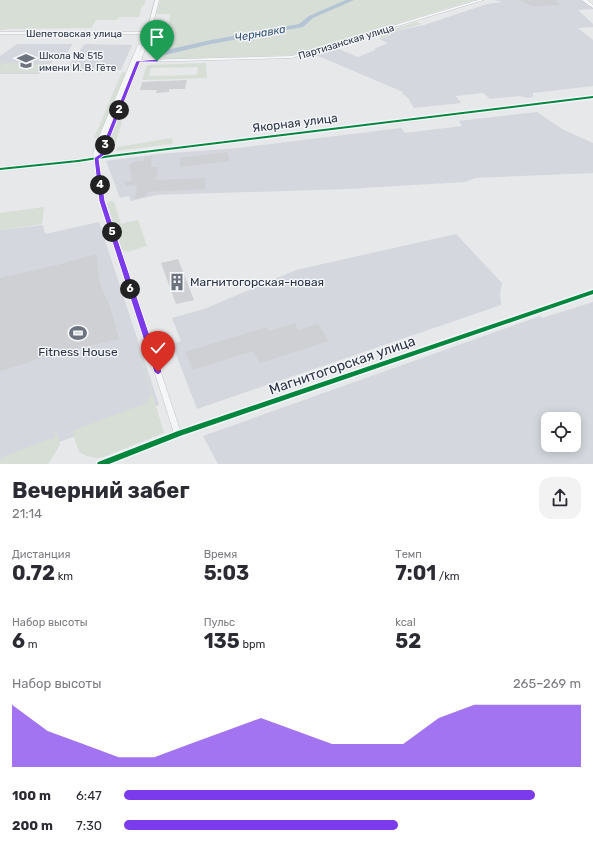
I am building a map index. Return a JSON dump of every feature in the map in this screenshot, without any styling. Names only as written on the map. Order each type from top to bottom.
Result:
[{"type":"main road","points":[[584,0],[593,7]]},
{"type":"main road","points":[[589,0],[593,3]]},
{"type":"street","points":[[153,0],[147,39],[157,61]]},
{"type":"street","points":[[96,156],[103,154],[104,146],[147,33],[156,0]]},
{"type":"street","name":"Партизанская улица","points":[[136,61],[296,56],[482,0]]},
{"type":"street","name":"Шепетовская улица","points":[[0,33],[147,33]]},
{"type":"street","points":[[147,39],[98,146],[96,156],[102,201],[178,434]]},
{"type":"street","name":"Якорная улица","points":[[103,154],[593,96]]},
{"type":"street","name":"Якорная улица","points":[[0,168],[593,96]]},
{"type":"street","name":"Магнитогорская улица","points":[[101,464],[178,434],[593,292]]},
{"type":"shaded area","points":[[0,0],[146,0],[142,6],[139,17],[119,17],[116,20],[96,20],[91,28],[0,30]]},
{"type":"shaded area","points":[[160,0],[474,0],[293,55],[165,59],[158,51],[156,36],[157,32],[159,32],[160,24],[169,24],[170,14],[156,14]]},
{"type":"shaded area","points":[[494,0],[581,0],[593,9],[578,10],[593,24],[593,27],[578,28],[593,40],[593,86],[533,93],[533,97],[527,98],[520,96],[490,99],[483,93],[456,96],[461,103],[414,108],[408,98],[402,93],[403,92],[316,55],[336,48],[358,57],[376,50],[374,49],[388,43],[379,39],[390,35],[386,33],[424,25],[487,4],[502,2]]},
{"type":"shaded area","points":[[416,22],[422,24],[387,33],[391,35],[382,38],[375,35]]},
{"type":"shaded area","name":"Школа № 515 имени И. В. Гёте","points":[[17,44],[73,44],[64,57],[54,59],[50,64],[46,65],[39,74],[0,74],[0,56]]},
{"type":"shaded area","points":[[85,44],[132,45],[121,70],[68,69],[74,57]]},
{"type":"shaded area","points":[[3,63],[45,64],[38,73],[0,73],[0,67]]},
{"type":"shaded area","points":[[206,63],[207,78],[142,80],[147,65]],"holes":[[[198,67],[197,75],[149,76],[151,68]]]},
{"type":"shaded area","points":[[122,72],[126,72],[98,138],[94,138]]},
{"type":"shaded area","points":[[507,109],[511,110],[387,124]]},
{"type":"shaded area","points":[[537,112],[562,129],[593,143],[593,173],[475,178],[465,182],[347,189],[156,195],[131,201],[129,196],[120,198],[106,161],[158,154],[238,148],[401,128],[405,133],[462,126],[459,121]]},
{"type":"shaded area","points":[[118,119],[122,121],[115,145],[108,147]]},
{"type":"shaded area","points":[[172,138],[173,143],[171,144],[116,151],[117,147]]},
{"type":"shaded area","points":[[110,201],[114,202],[121,224],[138,220],[147,246],[127,252],[122,250],[107,204]]},
{"type":"shaded area","points":[[44,207],[42,224],[0,230],[0,213]]},
{"type":"shaded area","points":[[99,222],[159,405],[0,464],[0,230],[43,225],[45,234]]},
{"type":"shaded area","points":[[456,234],[502,283],[500,294],[501,305],[197,409],[172,344],[181,341],[172,318],[204,309],[296,270]]},
{"type":"shaded area","points":[[593,302],[593,464],[218,464],[203,436],[540,316],[542,318]]},
{"type":"shaded area","points":[[134,349],[140,353],[164,433],[103,457],[97,458],[87,456],[79,452],[72,431],[146,403],[151,394],[139,353]]},
{"type":"shaded area","points":[[54,432],[57,433],[60,445],[48,464],[0,464],[0,458],[55,437]]},
{"type":"building","points":[[520,0],[555,0],[560,5],[532,6]]},
{"type":"building","points":[[187,80],[185,89],[169,89],[169,92],[156,93],[157,90],[140,90],[142,82]]},
{"type":"building","points":[[227,152],[230,161],[181,167],[179,158]]},
{"type":"building","points":[[152,156],[151,167],[158,167],[156,180],[205,178],[205,189],[147,192],[146,196],[135,199],[137,185],[126,186],[124,181],[132,181],[129,165],[133,162],[144,161],[144,157]]},
{"type":"building","points":[[96,254],[100,284],[110,307],[119,339],[60,352],[0,371],[0,278],[57,265]]},
{"type":"building","name":"Магнитогорская-новая","points":[[178,259],[194,300],[176,304],[161,263]]},
{"type":"building","points":[[295,323],[298,330],[318,324],[329,341],[260,363],[253,351],[193,370],[185,352],[267,327],[269,331]]},
{"type":"waterway","name":"Чернавка","points":[[165,53],[211,42],[301,26],[311,17],[351,0]]},
{"type":"cycle path","points":[[0,169],[78,161],[593,97]]},
{"type":"cycle path","points":[[101,464],[178,434],[593,292]]},
{"type":"place","name":"Школа № 515 имени И. В. Гёте","points":[[26,61]]},
{"type":"place","name":"Магнитогорская-новая","points":[[177,282]]},
{"type":"place","name":"Fitness House","points":[[78,333]]},
{"type":"route","points":[[157,61],[138,61],[104,146],[103,154],[97,158],[102,201],[134,303],[158,372]]}]
